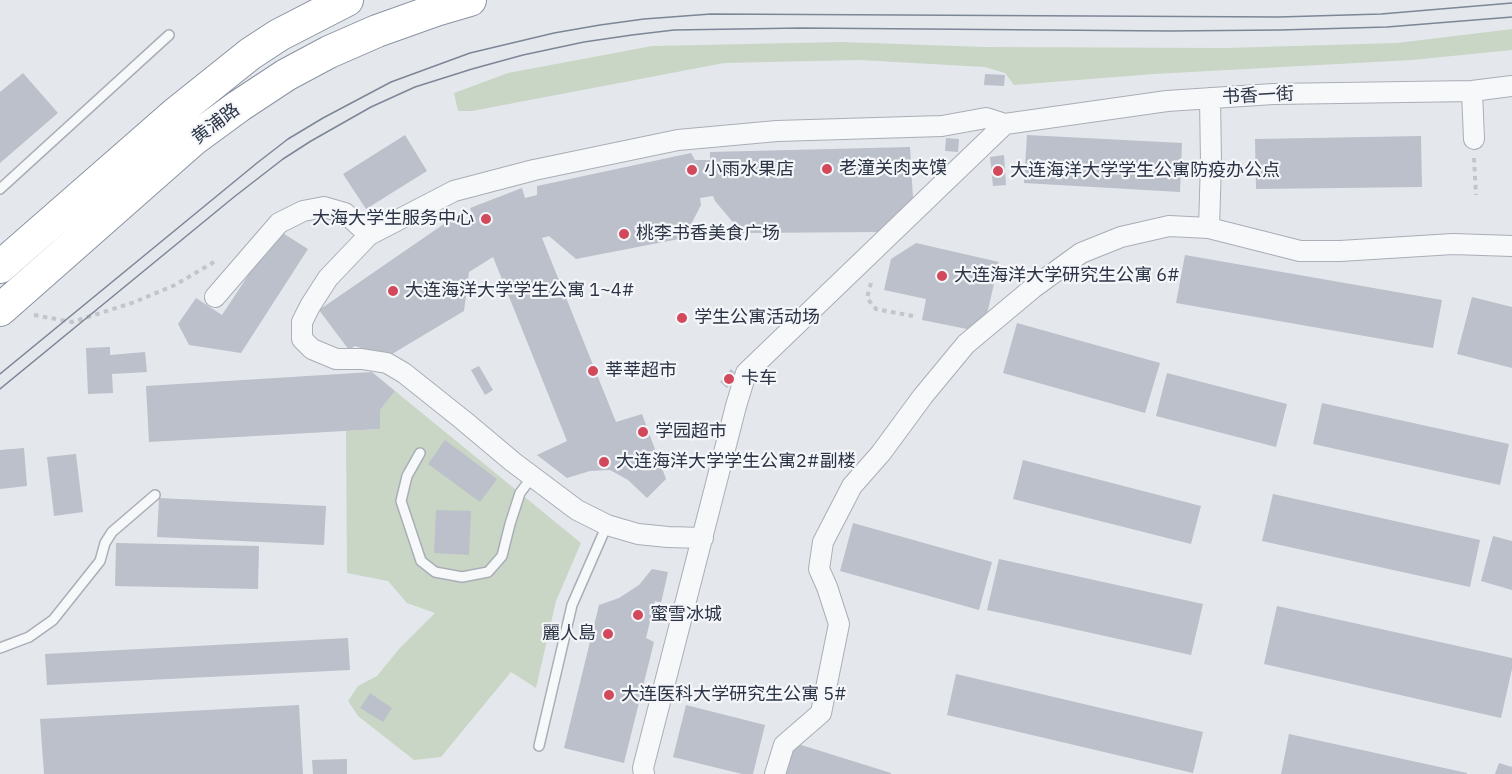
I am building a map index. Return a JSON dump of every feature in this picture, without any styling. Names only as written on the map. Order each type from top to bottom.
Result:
[{"type":"highway","name":"黄浦路","points":[[0,267],[213,82],[279,35],[346,0]]},
{"type":"highway","name":"黄浦路","points":[[0,309],[194,139],[277,81],[329,52],[377,31],[470,0]]},
{"type":"street","name":"书香一街","points":[[532,477],[438,399],[396,368],[387,363],[362,359],[336,359],[312,349],[302,339],[302,322],[328,278],[369,235],[454,191],[534,170],[678,140],[777,131],[942,126],[986,118],[1005,124],[1167,101],[1210,98],[1273,94],[1472,91],[1512,86]]},
{"type":"street","points":[[1472,91],[1474,139]]},
{"type":"street","points":[[1209,228],[1210,98]]},
{"type":"street","points":[[644,774],[643,768],[746,373],[1005,124]]},
{"type":"street","points":[[215,297],[279,223],[303,211],[324,207],[345,213],[369,235]]},
{"type":"street","points":[[775,774],[784,745],[821,713],[839,624],[819,569],[823,542],[852,486],[881,453],[923,396],[966,344],[1033,288],[1081,253],[1121,237],[1169,226],[1209,228],[1299,251],[1340,251],[1454,244],[1512,246]]},
{"type":"street","points":[[532,477],[577,510],[607,525],[638,534],[703,538]]},
{"type":"lane","points":[[0,189],[169,34]]},
{"type":"lane","points":[[420,453],[407,476],[401,501],[421,561],[435,572],[462,577],[488,572],[502,556],[520,493],[532,477]]},
{"type":"lane","points":[[0,648],[29,637],[53,620],[100,561],[105,543],[112,532],[155,495]]},
{"type":"lane","points":[[539,746],[572,606],[607,525]]},
{"type":"path","points":[[1474,139],[1476,195]]},
{"type":"path","points":[[0,309],[72,322],[132,303],[176,285],[211,266],[220,258]]},
{"type":"path","points":[[874,277],[867,298],[876,309],[913,316]]},
{"type":"green space","points":[[1512,29],[1512,50],[1412,60],[1154,74],[1014,85],[1005,73],[985,67],[859,60],[724,63],[472,111],[458,111],[454,93],[508,73],[652,46],[842,42],[985,47],[1225,48],[1397,43]]},
{"type":"green space","points":[[395,391],[581,543],[556,601],[536,688],[511,672],[441,757],[414,760],[358,716],[348,701],[358,686],[377,676],[399,649],[435,613],[407,603],[388,581],[347,573],[346,431],[380,429],[380,410]]},
{"type":"building","points":[[23,73],[58,113],[0,163],[0,92]]},
{"type":"building","points":[[985,74],[1005,75],[1004,86],[984,85]]},
{"type":"building","points":[[405,135],[427,171],[366,209],[343,174]]},
{"type":"building","points":[[1027,135],[1182,143],[1180,192],[1024,183]]},
{"type":"building","points":[[1421,136],[1422,187],[1256,189],[1255,139]]},
{"type":"building","name":"大连海洋大学学生公寓防疫办公点","points":[[946,138],[959,139],[958,152],[945,151]]},
{"type":"building","name":"大连海洋大学学生公寓 1~4#","points":[[910,147],[913,198],[881,232],[742,233],[713,196],[700,198],[701,205],[684,238],[576,259],[549,236],[542,238],[616,422],[642,414],[666,479],[647,498],[628,480],[610,470],[590,471],[567,478],[537,455],[567,441],[493,257],[469,272],[464,311],[387,357],[355,346],[349,350],[319,310],[454,217],[460,223],[474,218],[470,208],[522,188],[525,198],[537,195],[537,186],[691,153],[695,160],[710,160],[710,152]]},
{"type":"building","name":"大连海洋大学学生公寓防疫办公点","points":[[1004,155],[1006,185],[993,186],[990,157]]},
{"type":"building","points":[[278,230],[308,249],[241,353],[189,345],[178,324],[196,298],[222,315]]},
{"type":"building","name":"大连海洋大学研究生公寓 6#","points":[[916,243],[999,262],[987,314],[967,329],[922,320],[926,299],[884,290],[891,259]]},
{"type":"building","points":[[1185,255],[1442,300],[1433,348],[1176,303]]},
{"type":"building","points":[[1472,297],[1512,307],[1512,368],[1457,354]]},
{"type":"building","points":[[1017,323],[1160,363],[1145,413],[1003,373]]},
{"type":"building","points":[[110,347],[110,355],[145,352],[147,372],[112,374],[113,393],[88,394],[86,348]]},
{"type":"building","points":[[479,366],[493,390],[485,395],[471,370]]},
{"type":"building","name":"卡车","points":[[731,369],[738,376],[727,388],[720,382]]},
{"type":"building","points":[[372,372],[395,391],[380,410],[380,429],[149,442],[146,386]]},
{"type":"building","points":[[1167,373],[1287,404],[1276,447],[1156,416]]},
{"type":"building","points":[[1322,403],[1509,444],[1500,485],[1313,444]]},
{"type":"building","points":[[445,440],[497,479],[480,502],[428,464]]},
{"type":"building","points":[[24,448],[27,486],[0,489],[0,450]]},
{"type":"building","points":[[76,454],[83,512],[54,516],[47,457]]},
{"type":"building","points":[[1023,460],[1201,506],[1191,544],[1013,499]]},
{"type":"building","points":[[1273,494],[1480,540],[1470,587],[1262,541]]},
{"type":"building","points":[[159,498],[326,506],[324,545],[157,537]]},
{"type":"building","points":[[436,510],[471,511],[469,555],[434,553]]},
{"type":"building","points":[[853,523],[992,562],[979,610],[840,571]]},
{"type":"building","points":[[1493,536],[1512,541],[1512,590],[1481,581]]},
{"type":"building","points":[[116,543],[259,546],[258,589],[115,586]]},
{"type":"building","points":[[999,559],[1203,604],[1191,655],[987,610]]},
{"type":"building","name":"大连医科大学研究生公寓 5#","points":[[652,569],[668,572],[661,603],[655,601],[646,638],[654,642],[624,763],[564,748],[599,605],[619,598],[639,585]]},
{"type":"building","points":[[1277,606],[1512,658],[1512,669],[1501,718],[1264,664]]},
{"type":"building","points":[[348,638],[350,670],[47,685],[45,654]]},
{"type":"building","points":[[956,674],[1203,732],[1193,773],[947,715]]},
{"type":"building","points":[[370,693],[392,708],[383,722],[360,708]]},
{"type":"building","points":[[299,705],[303,774],[44,774],[40,719]]},
{"type":"building","points":[[686,705],[765,725],[753,774],[742,774],[673,757]]},
{"type":"building","points":[[1289,734],[1467,773],[1467,774],[1281,774]]},
{"type":"building","points":[[795,743],[891,773],[891,774],[786,774]]},
{"type":"building","points":[[347,759],[347,774],[313,774],[312,760]]},
{"type":"building","points":[[1499,763],[1512,767],[1512,774],[1495,774]]},
{"type":"tram line","points":[[0,374],[288,139],[391,82],[470,53],[554,33],[600,25],[711,14],[1279,17],[1381,14],[1512,3]]},
{"type":"tram line","points":[[0,389],[234,197],[283,159],[311,141],[371,107],[415,87],[523,55],[584,42],[674,30],[801,28],[1280,30],[1387,27],[1512,17]]},
{"type":"place","name":"老潼关肉夹馍","points":[[827,169]]},
{"type":"place","name":"小雨水果店","points":[[692,170]]},
{"type":"place","name":"大连海洋大学学生公寓防疫办公点","points":[[998,171]]},
{"type":"place","name":"大海大学生服务中心","points":[[486,219]]},
{"type":"place","name":"桃李书香美食广场","points":[[624,234]]},
{"type":"place","name":"大连海洋大学研究生公寓 6#","points":[[942,276]]},
{"type":"place","name":"大连海洋大学学生公寓 1~4#","points":[[393,291]]},
{"type":"place","name":"学生公寓活动场","points":[[682,318]]},
{"type":"place","name":"莘莘超市","points":[[593,371]]},
{"type":"place","name":"卡车","points":[[729,379]]},
{"type":"place","name":"学园超市","points":[[643,432]]},
{"type":"place","name":"大连海洋大学学生公寓2#副楼","points":[[604,462]]},
{"type":"place","name":"蜜雪冰城","points":[[638,615]]},
{"type":"place","name":"麗人島","points":[[608,634]]},
{"type":"place","name":"大连医科大学研究生公寓 5#","points":[[609,695]]}]
